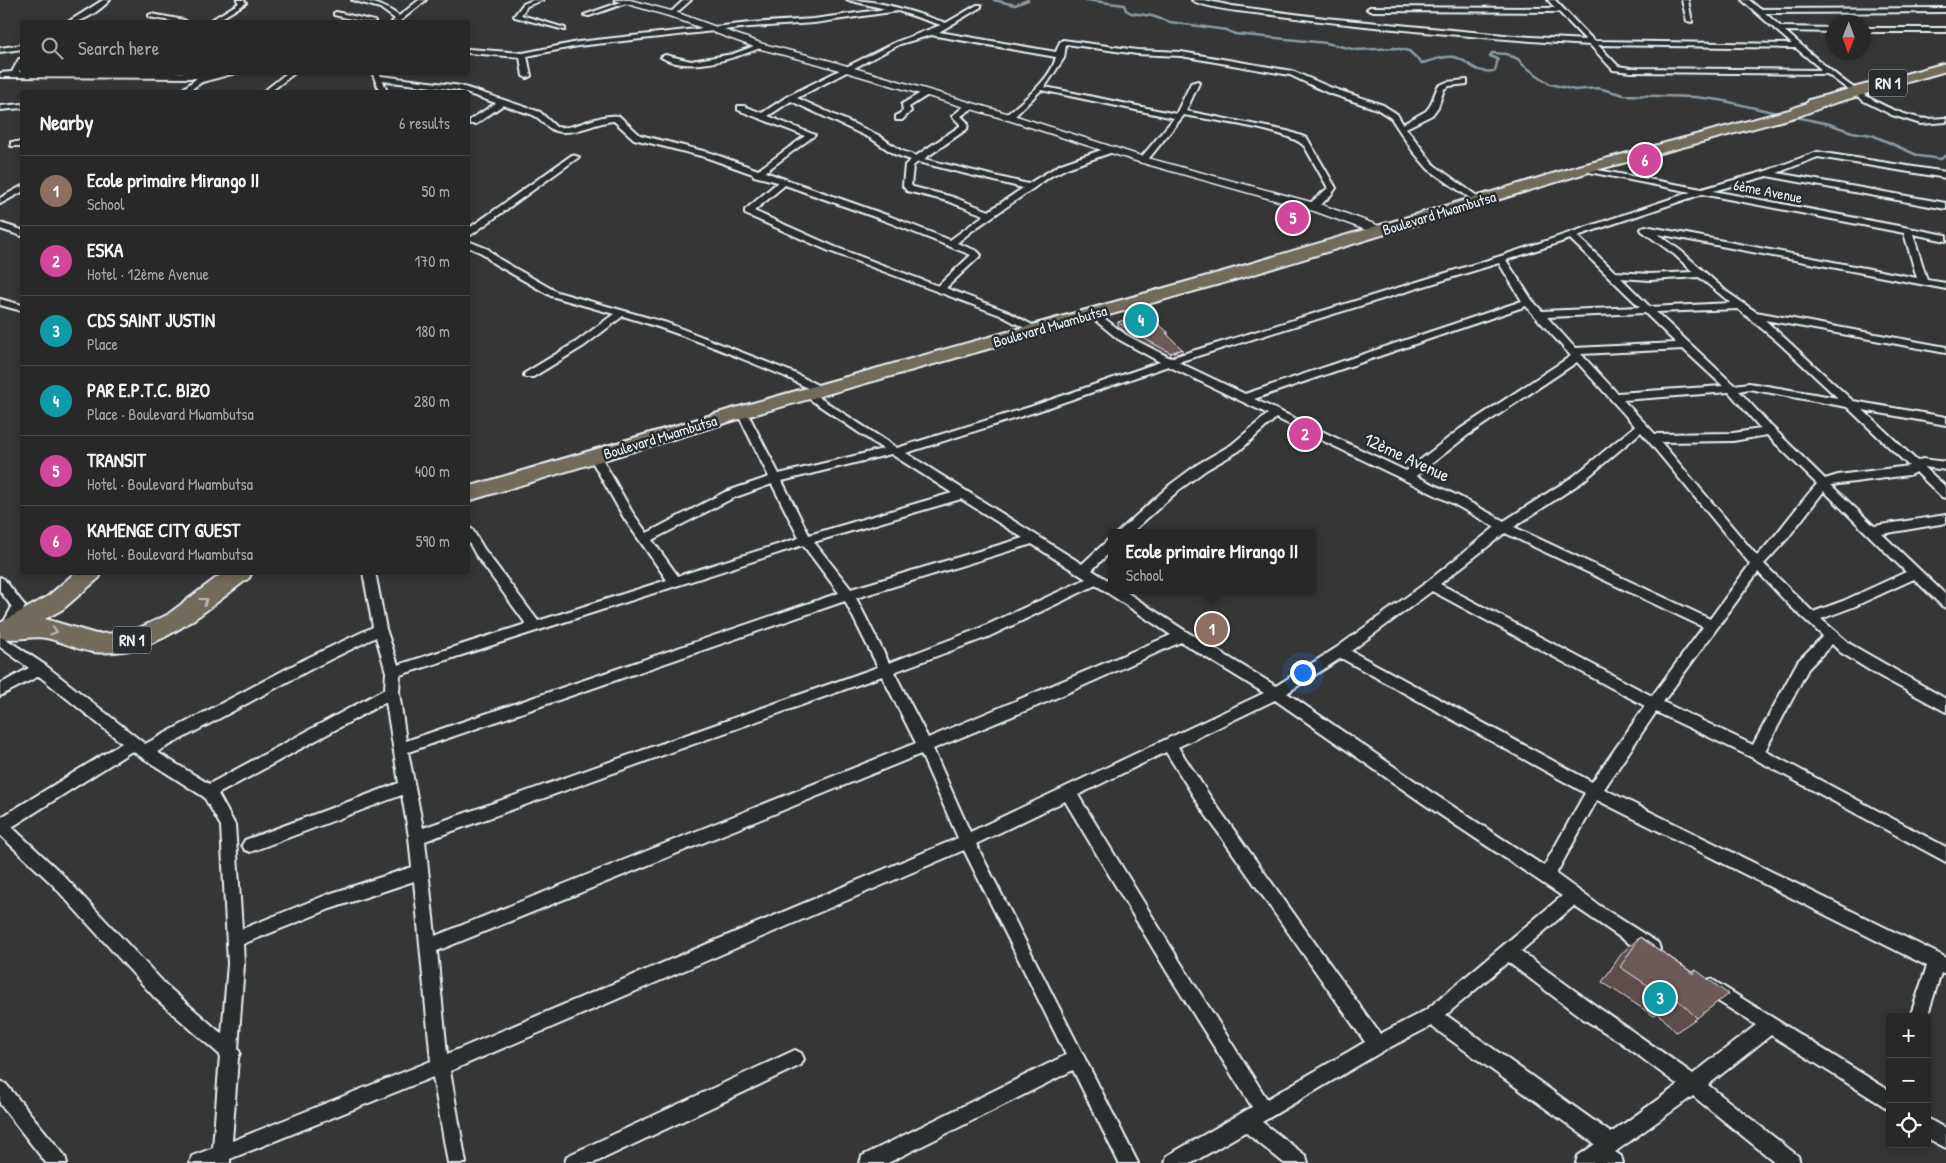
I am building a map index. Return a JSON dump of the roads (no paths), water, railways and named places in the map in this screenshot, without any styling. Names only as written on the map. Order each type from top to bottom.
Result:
[{"type":"highway","name":"Boulevard Mwambutsa","points":[[470,493],[742,412],[1093,314],[1584,169],[1808,109],[1829,100],[1946,67]]},
{"type":"highway","points":[[2,634],[55,603],[88,575]]},
{"type":"highway","name":"RN 1","points":[[2,634],[49,629],[78,640],[96,643],[137,639],[164,629],[182,618],[237,575]]},
{"type":"street","points":[[75,20],[91,12],[107,0]]},
{"type":"street","points":[[214,20],[243,3],[240,0]]},
{"type":"street","points":[[355,0],[382,7],[392,12],[396,20]]},
{"type":"street","points":[[398,20],[423,0]]},
{"type":"street","points":[[540,0],[525,5],[517,16],[563,29]]},
{"type":"street","points":[[672,14],[688,0]]},
{"type":"street","points":[[850,0],[898,8],[946,25]]},
{"type":"street","points":[[1195,0],[1232,8],[1381,26],[1593,44],[1799,46]]},
{"type":"street","points":[[1365,0],[1381,26]]},
{"type":"street","points":[[1551,0],[1612,65],[1623,69],[1830,72]]},
{"type":"street","points":[[1685,0],[1690,21]]},
{"type":"street","points":[[1745,0],[1830,72],[1876,105],[1910,120],[1930,123],[1946,120]]},
{"type":"street","points":[[587,15],[623,1],[672,14],[760,46],[1009,117],[1143,160],[1312,206],[1381,230]]},
{"type":"street","points":[[764,115],[791,98],[849,70],[898,43],[931,33],[979,6]]},
{"type":"street","points":[[470,50],[504,55],[523,55],[578,44],[750,25],[829,19],[898,8]]},
{"type":"street","points":[[1370,9],[1560,10]]},
{"type":"street","points":[[1759,11],[1946,10]]},
{"type":"street","points":[[336,14],[363,20]]},
{"type":"street","points":[[151,16],[173,20]]},
{"type":"street","points":[[1780,29],[1826,30]]},
{"type":"street","points":[[1871,30],[1946,30]]},
{"type":"street","points":[[931,33],[1059,55]]},
{"type":"street","points":[[1009,117],[1040,88],[1057,65],[1063,42],[1137,52],[1181,54],[1292,73],[1330,90],[1385,109],[1394,116],[1415,148],[1431,167],[1480,201]]},
{"type":"street","points":[[665,57],[691,63],[735,56],[760,46]]},
{"type":"street","points":[[0,50],[20,47]]},
{"type":"street","points":[[523,55],[527,76]]},
{"type":"street","points":[[14,74],[20,64]]},
{"type":"street","points":[[0,75],[20,74]]},
{"type":"street","points":[[198,75],[212,76]]},
{"type":"street","points":[[186,90],[199,80],[218,75]]},
{"type":"street","points":[[269,90],[289,75]]},
{"type":"street","points":[[382,90],[377,75],[464,90]]},
{"type":"street","points":[[1401,128],[1429,113],[1434,107],[1441,88],[1447,84],[1464,82]]},
{"type":"street","points":[[1143,160],[1180,115],[1195,83]]},
{"type":"street","points":[[1040,88],[1287,133],[1304,140],[1332,188],[1329,193],[1312,206]]},
{"type":"street","points":[[470,92],[538,114],[554,129],[576,129],[605,119],[616,118],[632,134],[637,136],[708,155],[782,183],[886,218],[976,255],[939,290]]},
{"type":"street","points":[[899,118],[907,111],[905,106],[927,93]]},
{"type":"street","points":[[791,98],[875,137],[897,152],[915,159],[1030,187]]},
{"type":"street","points":[[473,122],[503,102]]},
{"type":"street","points":[[0,108],[20,106]]},
{"type":"street","points":[[970,106],[956,116],[964,123],[964,127],[915,159],[909,165],[908,188],[950,199],[990,214]]},
{"type":"street","points":[[741,108],[764,115],[811,135],[757,174]]},
{"type":"street","points":[[951,244],[990,214],[1048,174],[1064,166],[1110,150]]},
{"type":"street","points":[[645,539],[722,498],[776,479],[895,451],[1034,410],[1169,362],[1501,259],[1700,192],[1769,174],[1820,154],[1946,175]]},
{"type":"street","points":[[470,232],[575,157]]},
{"type":"street","name":"6ème Avenue","points":[[1584,169],[1946,238]]},
{"type":"street","points":[[1769,174],[1946,206]]},
{"type":"street","points":[[782,183],[748,212],[832,250],[1003,313],[1034,330]]},
{"type":"street","points":[[0,201],[20,190]]},
{"type":"street","points":[[1626,217],[1645,228],[1678,253],[1701,274],[1753,315],[1946,494]]},
{"type":"street","points":[[0,226],[20,232]]},
{"type":"street","points":[[1645,228],[1946,286]]},
{"type":"street","points":[[1908,232],[1923,282]]},
{"type":"street","points":[[1572,235],[1685,346],[1732,389],[1769,431],[1946,603]]},
{"type":"street","points":[[470,245],[485,251],[496,261],[554,294],[664,325],[788,374],[895,451],[1108,587]]},
{"type":"street","points":[[1501,259],[1528,302],[1541,314],[1640,427],[1652,438],[1757,564],[1810,618],[1845,648],[1946,706]]},
{"type":"street","points":[[1612,275],[1650,277],[1701,274]]},
{"type":"street","points":[[0,302],[20,307]]},
{"type":"street","points":[[1245,398],[1528,302]]},
{"type":"street","points":[[1541,314],[1740,306]]},
{"type":"street","points":[[529,375],[574,348],[621,313]]},
{"type":"street","name":"12ème Avenue","points":[[1093,314],[1122,337],[1169,362],[1456,500],[1504,527],[1711,626]]},
{"type":"street","points":[[1753,315],[1946,350]]},
{"type":"street","points":[[1406,477],[1464,432],[1575,354],[1685,346]]},
{"type":"street","points":[[1614,397],[1732,389],[1749,386],[1946,421]]},
{"type":"street","points":[[742,412],[806,540],[848,595],[925,746],[967,841],[1130,1163]]},
{"type":"street","points":[[1128,529],[1176,487],[1202,467],[1235,448],[1275,414]]},
{"type":"street","points":[[199,1163],[221,1158],[967,841],[1276,693],[1341,652],[1431,585],[1504,527],[1578,479],[1640,427]]},
{"type":"street","points":[[1652,438],[1733,437],[1769,431]]},
{"type":"street","points":[[596,456],[628,515],[675,582]]},
{"type":"street","points":[[1546,876],[1594,791],[1654,704],[1757,564],[1824,484],[1838,479],[1909,471],[1928,463],[1946,466]]},
{"type":"street","points":[[394,672],[806,540],[963,494]]},
{"type":"street","points":[[1871,531],[1946,519]]},
{"type":"street","points":[[470,535],[480,552],[535,626]]},
{"type":"street","points":[[400,749],[848,595],[1034,539]]},
{"type":"street","points":[[1083,570],[1108,547]]},
{"type":"street","points":[[1810,618],[1848,604],[1916,573]]},
{"type":"street","points":[[369,575],[380,629],[394,672],[392,692],[400,749],[418,837],[440,1066],[456,1163]]},
{"type":"street","points":[[418,837],[885,670],[982,633],[1097,579]]},
{"type":"street","points":[[0,582],[19,606],[2,634],[40,669],[138,747],[209,792],[228,825],[236,964],[231,1053],[221,1158]]},
{"type":"street","points":[[1431,585],[1654,704],[1756,753],[1946,855]]},
{"type":"street","points":[[1119,594],[1182,636],[1276,693],[1426,797],[1661,954]]},
{"type":"street","points":[[231,1053],[161,992],[56,878],[0,826],[138,747],[380,629]]},
{"type":"street","points":[[428,947],[624,866],[925,746],[1092,677],[1182,636]]},
{"type":"street","points":[[1756,753],[1803,665],[1831,636]]},
{"type":"street","points":[[1341,652],[1594,791],[1941,965],[1920,1013]]},
{"type":"street","points":[[0,690],[40,669]]},
{"type":"street","points":[[209,792],[392,692]]},
{"type":"street","points":[[1169,745],[1206,803],[1377,1045]]},
{"type":"street","points":[[250,845],[408,787]]},
{"type":"street","points":[[1068,792],[1178,974],[1265,1111]]},
{"type":"street","points":[[234,940],[329,902],[421,872]]},
{"type":"street","points":[[1174,1163],[1377,1045],[1432,1016],[1574,896]]},
{"type":"street","points":[[1508,952],[1588,1012],[1625,1035],[1693,1085],[1792,1163]]},
{"type":"street","points":[[1702,982],[1886,1098]]},
{"type":"street","points":[[1432,1016],[1608,1153]]},
{"type":"street","points":[[1585,1163],[1608,1153],[1769,1025]]},
{"type":"street","points":[[574,1163],[795,1059]]},
{"type":"street","points":[[869,1163],[1076,1059]]},
{"type":"street","points":[[0,1090],[58,1163]]},
{"type":"street","points":[[1246,1122],[1299,1163]]},
{"type":"street","points":[[1931,1130],[1946,1139]]},
{"type":"waterway","points":[[994,0],[1015,5],[1028,0]]},
{"type":"waterway","points":[[1086,0],[1124,5],[1126,10],[1131,13],[1152,16],[1170,22],[1226,30],[1235,34],[1326,43],[1357,50],[1395,48],[1409,51],[1422,63],[1442,57],[1454,57],[1476,69],[1495,71],[1498,59],[1490,56],[1492,53],[1506,54],[1518,59],[1523,65],[1550,84],[1575,90],[1598,88],[1624,95],[1695,97],[1720,100],[1781,114]]},
{"type":"waterway","points":[[1791,116],[1829,124],[1852,132],[1872,135],[1919,156],[1941,159],[1946,155]]},
{"type":"place","name":"KAMENGE CITY GUEST","points":[[1645,160]]},
{"type":"place","name":"TRANSIT","points":[[1293,218]]},
{"type":"place","name":"PAR E.P.T.C. BIZO","points":[[1141,320]]},
{"type":"place","name":"ESKA","points":[[1305,434]]},
{"type":"place","name":"Ecole primaire Mirango II","points":[[1212,629]]},
{"type":"place","name":"CDS SAINT JUSTIN","points":[[1660,998]]}]
